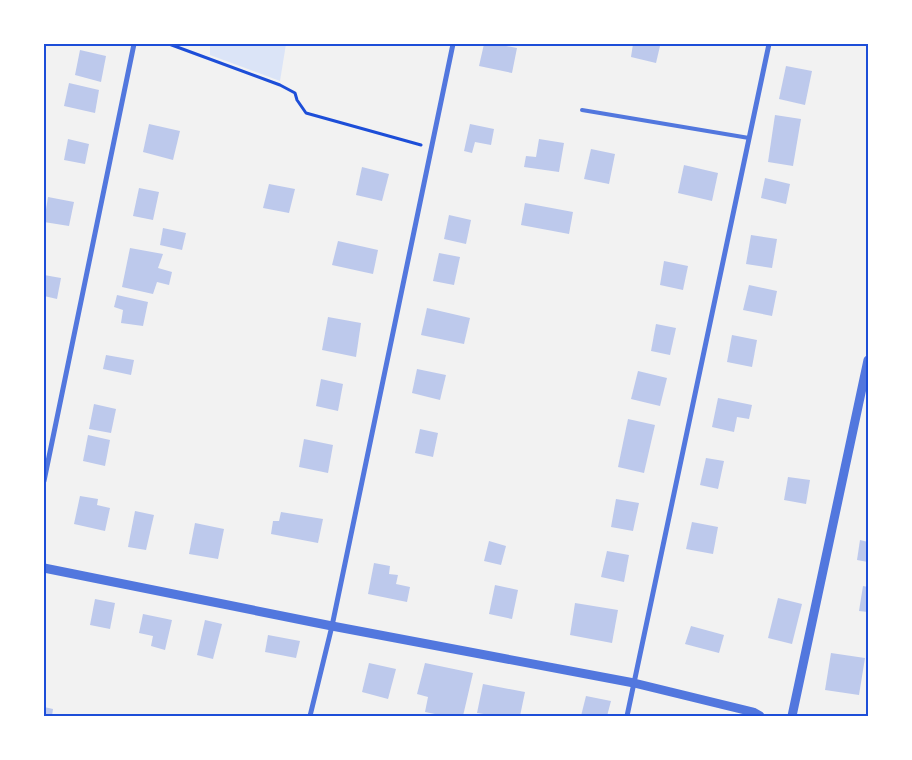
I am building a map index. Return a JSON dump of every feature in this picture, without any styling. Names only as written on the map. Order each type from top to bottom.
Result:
[{"type":"street","points":[[44,481],[134,44]]},
{"type":"street","points":[[310,716],[332,626],[453,44]]},
{"type":"street","points":[[627,716],[769,44]]},
{"type":"street","points":[[792,716],[868,360]]},
{"type":"street","points":[[44,568],[332,626],[634,683],[753,712],[760,716]]},
{"type":"lane","points":[[582,110],[749,138]]},
{"type":"path","points":[[169,44],[280,85],[295,93],[297,100],[306,113],[431,148]]},
{"type":"shaded area","points":[[210,44],[286,44],[280,81],[210,55]]},
{"type":"building","points":[[484,44],[517,48],[512,73],[479,66]]},
{"type":"building","points":[[633,44],[660,46],[656,63],[631,57]]},
{"type":"building","points":[[80,50],[106,56],[101,82],[75,75]]},
{"type":"building","points":[[786,66],[812,71],[805,105],[779,99]]},
{"type":"building","points":[[69,83],[99,90],[95,113],[64,106]]},
{"type":"building","points":[[775,115],[801,119],[793,166],[768,162]]},
{"type":"building","points":[[149,124],[180,131],[173,160],[143,152]]},
{"type":"building","points":[[470,124],[494,129],[491,145],[475,142],[472,153],[464,151]]},
{"type":"building","points":[[68,139],[89,144],[85,164],[64,160]]},
{"type":"building","points":[[539,139],[564,143],[559,172],[524,167],[526,156],[536,157]]},
{"type":"building","points":[[591,149],[615,154],[609,184],[584,179]]},
{"type":"building","points":[[684,165],[718,173],[712,201],[678,193]]},
{"type":"building","points":[[362,167],[389,174],[382,201],[356,195]]},
{"type":"building","points":[[765,178],[790,184],[786,204],[761,198]]},
{"type":"building","points":[[269,184],[295,189],[289,213],[263,208]]},
{"type":"building","points":[[139,188],[159,192],[153,220],[133,216]]},
{"type":"building","points":[[48,197],[74,202],[69,226],[44,222]]},
{"type":"building","points":[[525,203],[573,212],[569,234],[521,225]]},
{"type":"building","points":[[449,215],[471,220],[466,244],[444,239]]},
{"type":"building","points":[[163,228],[186,233],[182,250],[160,245]]},
{"type":"building","points":[[751,235],[777,239],[772,268],[746,264]]},
{"type":"building","points":[[338,241],[378,250],[373,274],[332,265]]},
{"type":"building","points":[[130,248],[163,254],[158,268],[172,272],[169,285],[157,282],[153,294],[122,287]]},
{"type":"building","points":[[439,253],[460,257],[454,285],[433,281]]},
{"type":"building","points":[[664,261],[688,266],[683,290],[660,285]]},
{"type":"building","points":[[44,275],[61,278],[57,299],[44,296]]},
{"type":"building","points":[[749,285],[777,291],[772,316],[743,310]]},
{"type":"building","points":[[117,295],[148,302],[143,326],[121,323],[123,310],[114,307]]},
{"type":"building","points":[[427,308],[470,318],[464,344],[421,335]]},
{"type":"building","points":[[328,317],[361,323],[356,357],[322,350]]},
{"type":"building","points":[[656,324],[676,328],[670,355],[651,351]]},
{"type":"building","points":[[732,335],[757,340],[752,367],[727,362]]},
{"type":"building","points":[[106,355],[134,360],[131,375],[103,369]]},
{"type":"building","points":[[417,369],[446,375],[440,400],[412,393]]},
{"type":"building","points":[[638,371],[667,378],[660,406],[631,399]]},
{"type":"building","points":[[321,379],[343,384],[338,411],[316,406]]},
{"type":"building","points":[[718,398],[752,405],[749,419],[737,417],[734,432],[712,427]]},
{"type":"building","points":[[94,404],[116,409],[111,433],[89,429]]},
{"type":"building","points":[[628,419],[655,425],[644,473],[618,467]]},
{"type":"building","points":[[420,429],[438,433],[433,457],[415,453]]},
{"type":"building","points":[[88,435],[110,440],[105,466],[83,461]]},
{"type":"building","points":[[304,439],[333,445],[328,473],[299,467]]},
{"type":"building","points":[[706,458],[724,461],[718,489],[700,485]]},
{"type":"building","points":[[788,477],[810,480],[806,504],[784,500]]},
{"type":"building","points":[[80,496],[98,499],[97,505],[110,508],[105,531],[74,524]]},
{"type":"building","points":[[616,499],[639,503],[633,531],[611,527]]},
{"type":"building","points":[[135,511],[154,515],[146,550],[128,547]]},
{"type":"building","points":[[281,512],[323,519],[318,543],[271,534],[273,521],[279,521]]},
{"type":"building","points":[[692,522],[718,527],[713,554],[686,549]]},
{"type":"building","points":[[195,523],[224,529],[218,559],[189,554]]},
{"type":"building","points":[[860,540],[868,542],[868,562],[857,560]]},
{"type":"building","points":[[489,541],[506,546],[501,565],[484,561]]},
{"type":"building","points":[[607,551],[629,555],[624,582],[601,577]]},
{"type":"building","points":[[374,563],[390,566],[389,574],[398,575],[396,584],[410,587],[407,602],[368,594]]},
{"type":"building","points":[[495,585],[518,590],[512,619],[489,614]]},
{"type":"building","points":[[863,586],[868,587],[868,612],[859,611]]},
{"type":"building","points":[[778,598],[802,604],[792,644],[768,638]]},
{"type":"building","points":[[95,599],[115,603],[110,629],[90,625]]},
{"type":"building","points":[[575,603],[618,610],[612,643],[570,635]]},
{"type":"building","points":[[143,614],[172,620],[165,650],[151,646],[153,636],[139,633]]},
{"type":"building","points":[[205,620],[222,624],[213,659],[197,655]]},
{"type":"building","points":[[691,626],[724,635],[719,653],[685,644]]},
{"type":"building","points":[[268,635],[300,641],[296,658],[265,652]]},
{"type":"building","points":[[831,653],[865,658],[859,695],[825,690]]},
{"type":"building","points":[[369,663],[396,669],[388,699],[362,692]]},
{"type":"building","points":[[425,663],[473,673],[463,716],[445,716],[425,712],[428,697],[417,694]]},
{"type":"building","points":[[483,684],[525,692],[520,716],[497,716],[477,713]]},
{"type":"building","points":[[586,696],[611,701],[607,716],[581,716]]},
{"type":"building","points":[[44,707],[53,709],[52,716],[44,716]]}]
